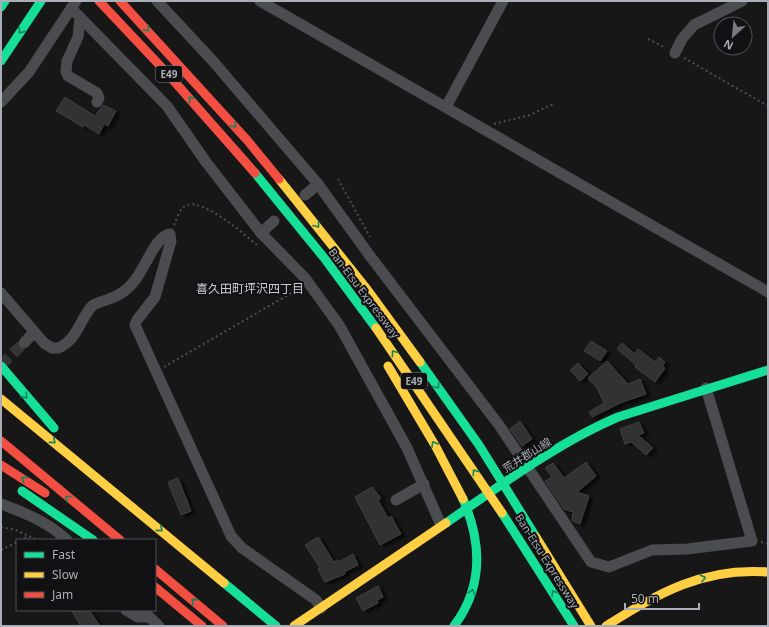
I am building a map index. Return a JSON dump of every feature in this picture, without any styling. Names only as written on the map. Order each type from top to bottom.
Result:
[{"type":"main road","points":[[1,7],[6,1]]},
{"type":"main road","points":[[1,61],[41,1]]},
{"type":"main road","name":"Ban-Etsu Expressway","points":[[99,1],[162,66],[235,150],[294,220],[348,290],[415,382],[519,537],[574,626]]},
{"type":"main road","name":"Ban-Etsu Expressway","points":[[120,1],[201,88],[303,207],[366,288],[479,445],[590,625]]},
{"type":"main road","points":[[235,150],[350,309]]},
{"type":"main road","points":[[383,358],[410,401],[461,493],[474,530],[478,557],[477,572],[470,599],[454,626]]},
{"type":"main road","points":[[1,366],[21,391],[61,435],[130,504]]},
{"type":"main road","name":"荒井郡山線","points":[[294,626],[524,470],[597,426],[618,417],[706,388],[768,370]]},
{"type":"main road","points":[[1,399],[276,626]]},
{"type":"main road","points":[[1,411],[24,430]]},
{"type":"main road","points":[[1,441],[119,539]]},
{"type":"main road","points":[[479,445],[539,523]]},
{"type":"main road","points":[[1,465],[57,500],[113,539]]},
{"type":"main road","points":[[14,486],[92,539]]},
{"type":"main road","points":[[156,570],[223,626]]},
{"type":"main road","points":[[605,624],[692,580],[730,572],[768,572]]},
{"type":"main road","points":[[156,588],[202,626]]},
{"type":"main road","points":[[238,594],[282,626]]},
{"type":"street","points":[[157,1],[212,60],[318,184],[591,562],[609,567],[652,550],[687,549],[752,541],[706,388]]},
{"type":"street","points":[[260,1],[768,292]]},
{"type":"street","points":[[446,107],[503,1]]},
{"type":"street","points":[[675,53],[682,39],[694,25],[742,1]]},
{"type":"street","points":[[1,102],[28,72],[74,5],[80,17],[167,106],[206,162],[261,233],[308,283],[339,325],[446,522]]},
{"type":"street","points":[[80,17],[78,37],[67,61],[66,72],[68,76],[97,93],[99,98],[97,102]]},
{"type":"street","points":[[305,195],[318,184]]},
{"type":"street","points":[[261,233],[274,221]]},
{"type":"street","points":[[1,293],[44,343],[52,348],[58,348],[67,344],[93,306],[115,297],[127,289],[142,270],[152,249],[166,235],[170,234],[171,242],[154,297],[136,323],[156,372],[231,536],[242,548],[316,600],[321,608]]},
{"type":"street","points":[[24,343],[34,332]]},
{"type":"street","points":[[396,500],[424,484]]},
{"type":"street","points":[[1,504],[28,514],[57,531],[66,539]]},
{"type":"street","points":[[128,611],[138,617],[145,614],[159,626]]},
{"type":"path","points":[[648,38],[768,106]]},
{"type":"path","points":[[481,127],[530,116],[553,104]]},
{"type":"path","points":[[338,179],[371,239]]},
{"type":"path","points":[[170,234],[180,212],[186,205],[195,204],[209,210],[260,247]]},
{"type":"path","points":[[156,372],[308,283]]},
{"type":"path","points":[[1,527],[35,539]]},
{"type":"path","points":[[22,539],[29,536]]},
{"type":"path","points":[[1,550],[16,542]]},
{"type":"building","points":[[65,97],[95,116],[103,105],[116,111],[108,126],[104,124],[99,134],[84,125],[83,127],[56,111]]},
{"type":"building","points":[[591,341],[607,351],[600,361],[584,351]]},
{"type":"building","points":[[622,343],[635,354],[638,349],[655,362],[659,357],[665,362],[662,366],[665,368],[655,382],[635,367],[636,365],[617,349]]},
{"type":"building","points":[[607,361],[628,384],[640,379],[646,394],[620,403],[592,417],[589,412],[604,403],[597,388],[588,378]]},
{"type":"building","points":[[578,363],[588,374],[580,381],[570,370]]},
{"type":"building","points":[[520,421],[532,439],[522,446],[510,429]]},
{"type":"building","points":[[639,422],[644,433],[638,435],[653,448],[646,455],[631,442],[625,444],[620,429]]},
{"type":"building","points":[[586,462],[596,476],[577,492],[589,496],[580,524],[572,521],[573,512],[564,509],[545,481],[552,477],[545,468],[553,463],[564,478]]},
{"type":"building","points":[[178,478],[191,511],[181,515],[168,482]]},
{"type":"building","points":[[372,487],[381,498],[378,500],[388,518],[391,516],[401,534],[380,545],[355,497]]},
{"type":"building","points":[[318,537],[334,562],[338,560],[339,562],[353,554],[358,565],[344,572],[345,574],[325,582],[318,569],[320,568],[305,545]]},
{"type":"building","points":[[378,586],[383,597],[377,600],[378,603],[363,611],[356,598]]},
{"type":"building","points":[[72,611],[90,611],[100,626],[81,626]]},
{"type":"tunnel","points":[[1,365],[24,343]]},
{"type":"traffic: fast","points":[[1,7],[5,1]]},
{"type":"traffic: fast","points":[[1,61],[41,1]]},
{"type":"traffic: fast","points":[[255,173],[325,259],[376,328]]},
{"type":"traffic: fast","points":[[420,362],[479,445],[536,537]]},
{"type":"traffic: fast","points":[[1,366],[54,428]]},
{"type":"traffic: fast","points":[[446,523],[551,452],[595,427],[618,417],[768,370]]},
{"type":"traffic: fast","points":[[22,491],[92,539]]},
{"type":"traffic: fast","points":[[454,626],[464,611],[471,595],[477,564],[474,532],[463,499]]},
{"type":"traffic: fast","points":[[502,513],[574,626]]},
{"type":"traffic: fast","points":[[224,583],[276,626]]},
{"type":"traffic: slow","points":[[279,179],[366,288],[420,362]]},
{"type":"traffic: slow","points":[[376,328],[502,513]]},
{"type":"traffic: slow","points":[[388,366],[436,447],[463,499]]},
{"type":"traffic: slow","points":[[1,399],[224,583]]},
{"type":"traffic: slow","points":[[294,626],[446,523]]},
{"type":"traffic: slow","points":[[536,537],[591,626]]},
{"type":"traffic: slow","points":[[606,626],[663,593],[702,578],[723,574],[768,572]]},
{"type":"traffic: jam","points":[[99,1],[166,72],[255,173]]},
{"type":"traffic: jam","points":[[120,1],[247,140],[279,179]]},
{"type":"traffic: jam","points":[[1,441],[119,539]]},
{"type":"traffic: jam","points":[[1,465],[45,493]]},
{"type":"traffic: jam","points":[[156,570],[223,626]]},
{"type":"traffic: jam","points":[[156,588],[202,626]]},
{"type":"district","name":"喜久田町坪沢四丁目","points":[[250,289]]}]
